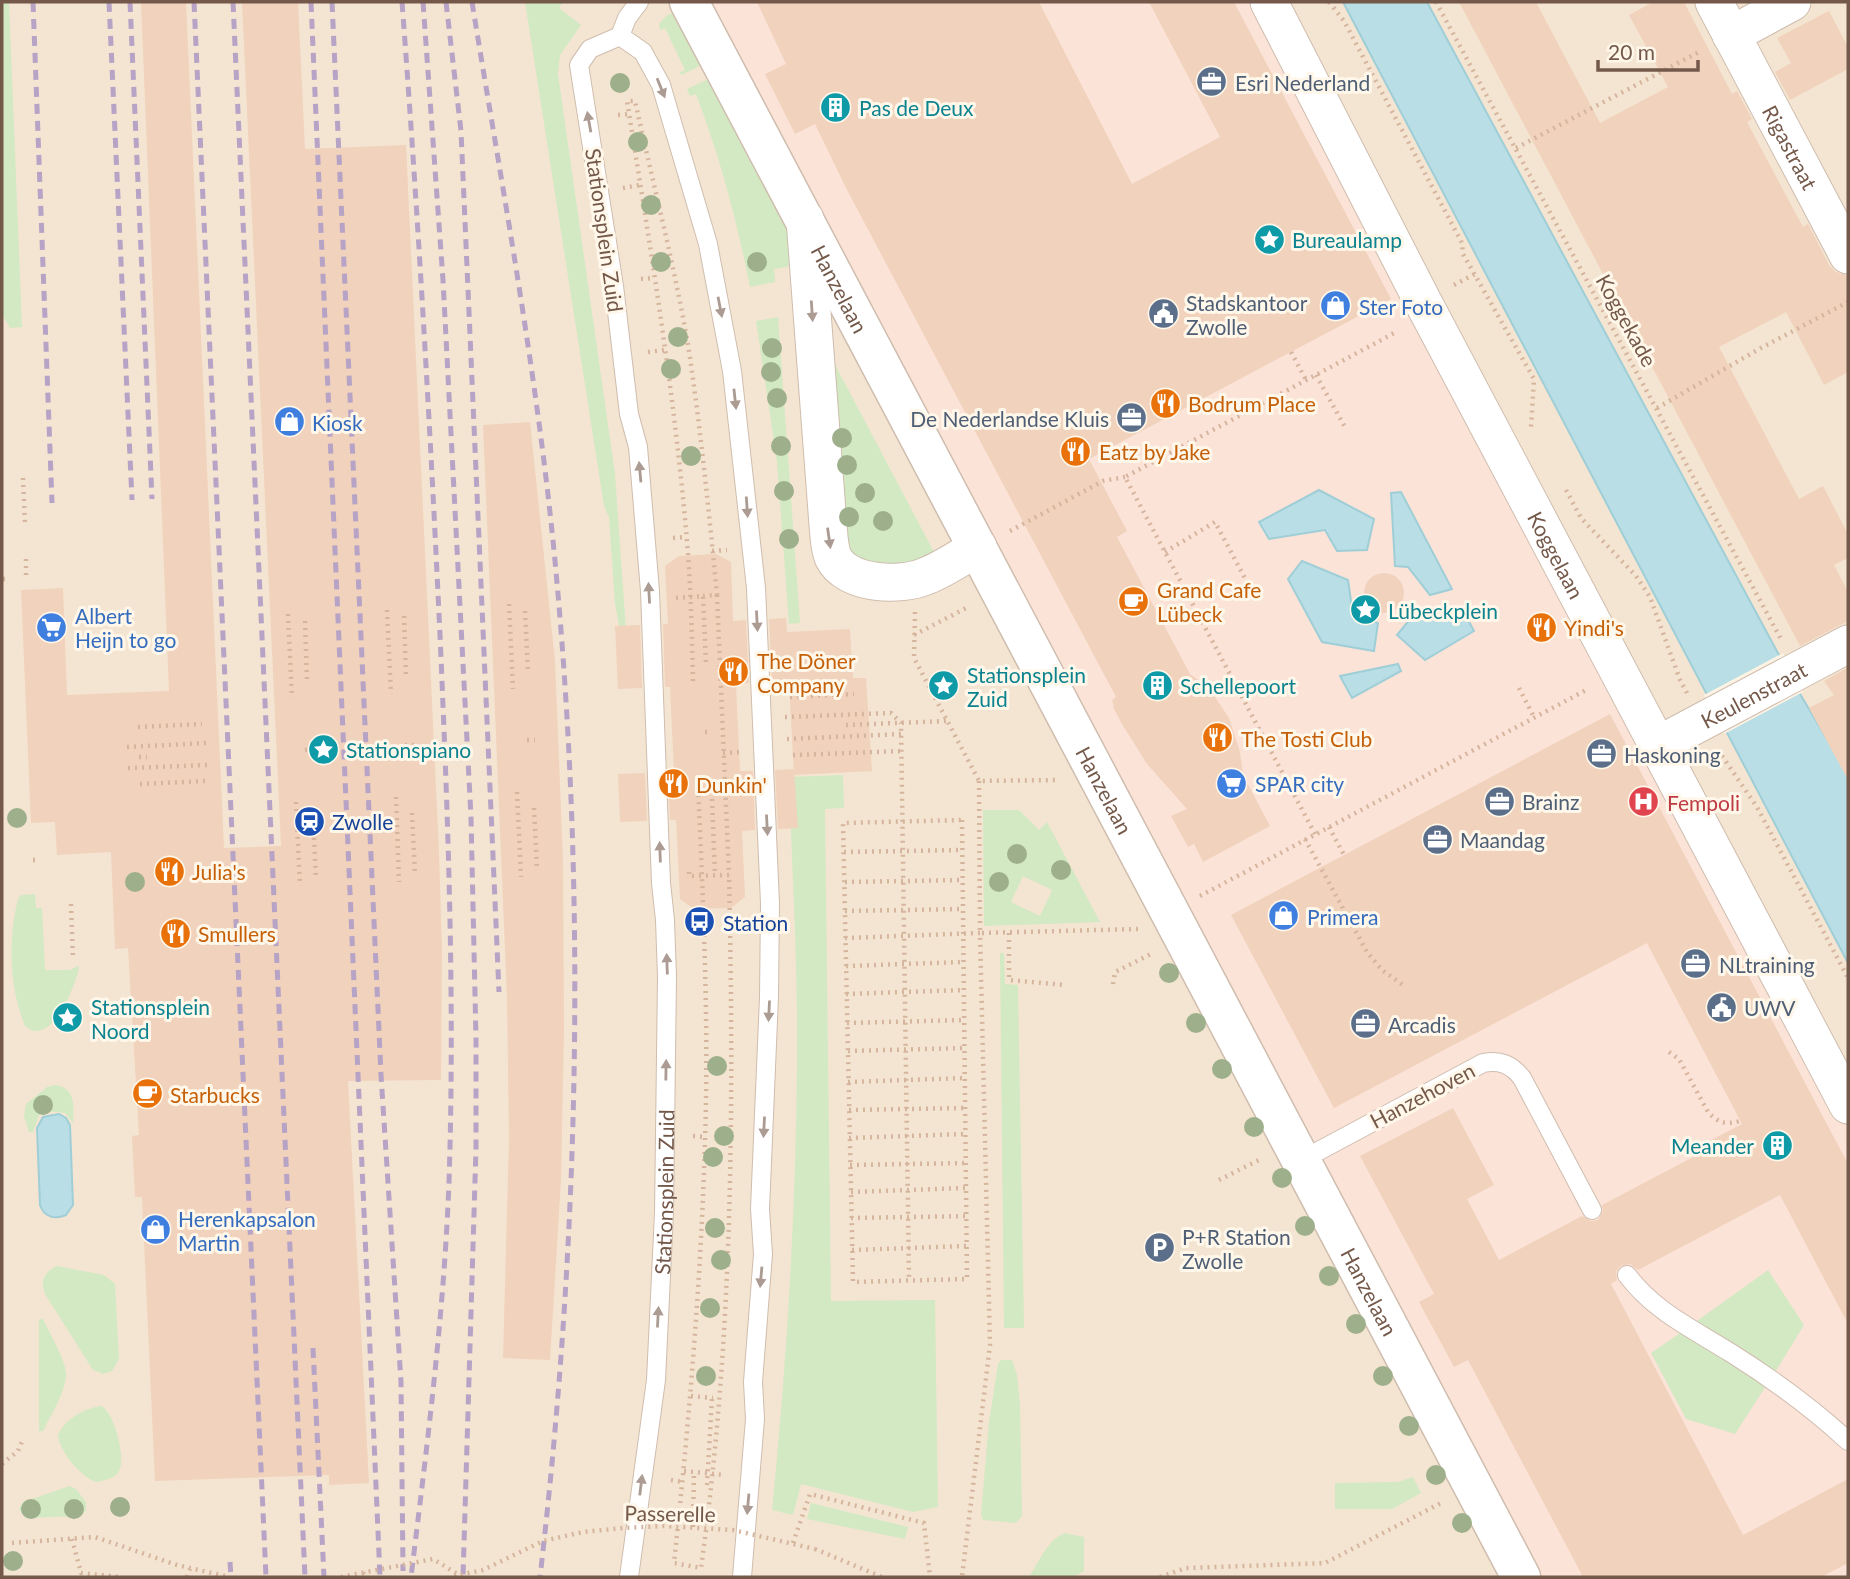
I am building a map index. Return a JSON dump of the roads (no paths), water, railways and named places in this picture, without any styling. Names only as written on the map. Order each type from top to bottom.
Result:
[{"type":"street","name":"Hanzelaan","points":[[689,2],[978,547],[1282,1166],[1473,1487],[1521,1577]]},
{"type":"street","name":"Koggelaan","points":[[1269,2],[1423,302],[1848,1105]]},
{"type":"street","name":"Rigastraat","points":[[1714,2],[1848,255]]},
{"type":"street","points":[[1731,35],[1792,2]]},
{"type":"street","points":[[805,218],[828,524],[833,557],[847,572],[866,580],[909,581],[927,576],[978,547]]},
{"type":"street","name":"Keulenstraat","points":[[1658,745],[1707,719],[1790,663],[1848,644]]},
{"type":"lane","points":[[639,2],[627,18],[620,36],[643,52],[661,85],[708,244],[732,371],[756,588],[770,904],[769,997],[760,1209],[763,1254],[753,1382],[755,1419],[742,1577]]},
{"type":"lane","name":"Stationsplein Zuid","points":[[620,36],[590,49],[579,65],[614,286],[629,414],[638,447],[650,591],[667,977],[664,1213],[656,1380],[629,1577]]},
{"type":"lane","name":"Hanzehoven","points":[[1282,1166],[1483,1063],[1494,1061],[1514,1069],[1522,1078],[1592,1210]]},
{"type":"lane","points":[[1627,1275],[1642,1295],[1663,1312],[1800,1398],[1848,1441]]},
{"type":"water","points":[[1343,2],[1427,2],[1800,694],[1848,774],[1848,963]]},
{"type":"water","points":[[1319,490],[1374,519],[1367,550],[1337,551],[1325,530],[1269,539],[1259,522]]},
{"type":"water","points":[[1401,492],[1452,589],[1430,595],[1408,567],[1395,566],[1391,493]]},
{"type":"water","points":[[1302,561],[1348,580],[1353,615],[1378,623],[1374,651],[1322,642],[1288,579]]},
{"type":"water","points":[[1415,613],[1468,620],[1474,631],[1425,660],[1397,635]]},
{"type":"water","points":[[1398,664],[1401,671],[1352,698],[1340,676]]},
{"type":"water","points":[[59,1114],[66,1118],[70,1125],[73,1205],[66,1215],[54,1217],[47,1215],[40,1205],[37,1128],[43,1117]]},
{"type":"railway","points":[[33,2],[52,503]]},
{"type":"railway","points":[[109,2],[132,500]]},
{"type":"railway","points":[[130,2],[152,499]]},
{"type":"railway","points":[[194,2],[266,1577]]},
{"type":"railway","points":[[233,2],[305,1577]]},
{"type":"railway","points":[[311,2],[380,1577]]},
{"type":"railway","points":[[332,2],[381,1075],[401,1382],[403,1571]]},
{"type":"railway","points":[[402,2],[436,556],[446,772],[451,977],[451,1114],[447,1231],[434,1380],[411,1577]]},
{"type":"railway","points":[[423,2],[443,280],[471,817],[476,1148],[463,1577]]},
{"type":"railway","points":[[446,2],[461,131],[499,992]]},
{"type":"railway","points":[[472,2],[539,420],[555,561],[572,815],[575,942],[570,1197],[553,1451],[540,1577]]},
{"type":"railway","points":[[313,1348],[324,1577]]},
{"type":"railway","points":[[230,1562],[231,1577]]},
{"type":"place","name":"Esri Nederland","points":[[1212,82]]},
{"type":"place","name":"Pas de Deux","points":[[836,107]]},
{"type":"place","name":"Bureaulamp","points":[[1269,239]]},
{"type":"place","name":"Ster Foto","points":[[1336,306]]},
{"type":"place","name":"Stadskantoor Zwolle","points":[[1163,314]]},
{"type":"place","name":"Bodrum Place","points":[[1165,403]]},
{"type":"place","name":"De Nederlandse Kluis","points":[[1132,418]]},
{"type":"place","name":"Kiosk","points":[[289,422]]},
{"type":"place","name":"Eatz by Jake","points":[[1076,451]]},
{"type":"place","name":"Grand Cafe Lübeck","points":[[1134,601]]},
{"type":"place","name":"Lübeckplein","points":[[1365,610]]},
{"type":"place","name":"Albert Heijn to go","points":[[52,627]]},
{"type":"place","name":"Yindi's","points":[[1541,627]]},
{"type":"place","name":"The Döner Company","points":[[734,672]]},
{"type":"place","name":"Schellepoort","points":[[1157,685]]},
{"type":"place","name":"Stationsplein Zuid","points":[[944,686]]},
{"type":"place","name":"The Tosti Club","points":[[1218,738]]},
{"type":"place","name":"Stationspiano","points":[[323,749]]},
{"type":"place","name":"Haskoning","points":[[1601,754]]},
{"type":"place","name":"SPAR city","points":[[1232,783]]},
{"type":"place","name":"Dunkin'","points":[[673,784]]},
{"type":"place","name":"Brainz","points":[[1499,801]]},
{"type":"place","name":"Fempoli","points":[[1644,802]]},
{"type":"place","name":"Zwolle","points":[[309,821]]},
{"type":"place","name":"Maandag","points":[[1437,839]]},
{"type":"place","name":"Julia's","points":[[169,871]]},
{"type":"place","name":"Primera","points":[[1284,916]]},
{"type":"place","name":"Station","points":[[700,922]]},
{"type":"place","name":"Smullers","points":[[175,933]]},
{"type":"place","name":"NLtraining","points":[[1696,964]]},
{"type":"place","name":"UWV","points":[[1721,1007]]},
{"type":"place","name":"Stationsplein Noord","points":[[68,1018]]},
{"type":"place","name":"Arcadis","points":[[1365,1024]]},
{"type":"place","name":"Starbucks","points":[[147,1094]]},
{"type":"place","name":"Meander","points":[[1777,1145]]},
{"type":"place","name":"Herenkapsalon Martin","points":[[155,1230]]},
{"type":"place","name":"P+R Station Zwolle","points":[[1159,1248]]}]
